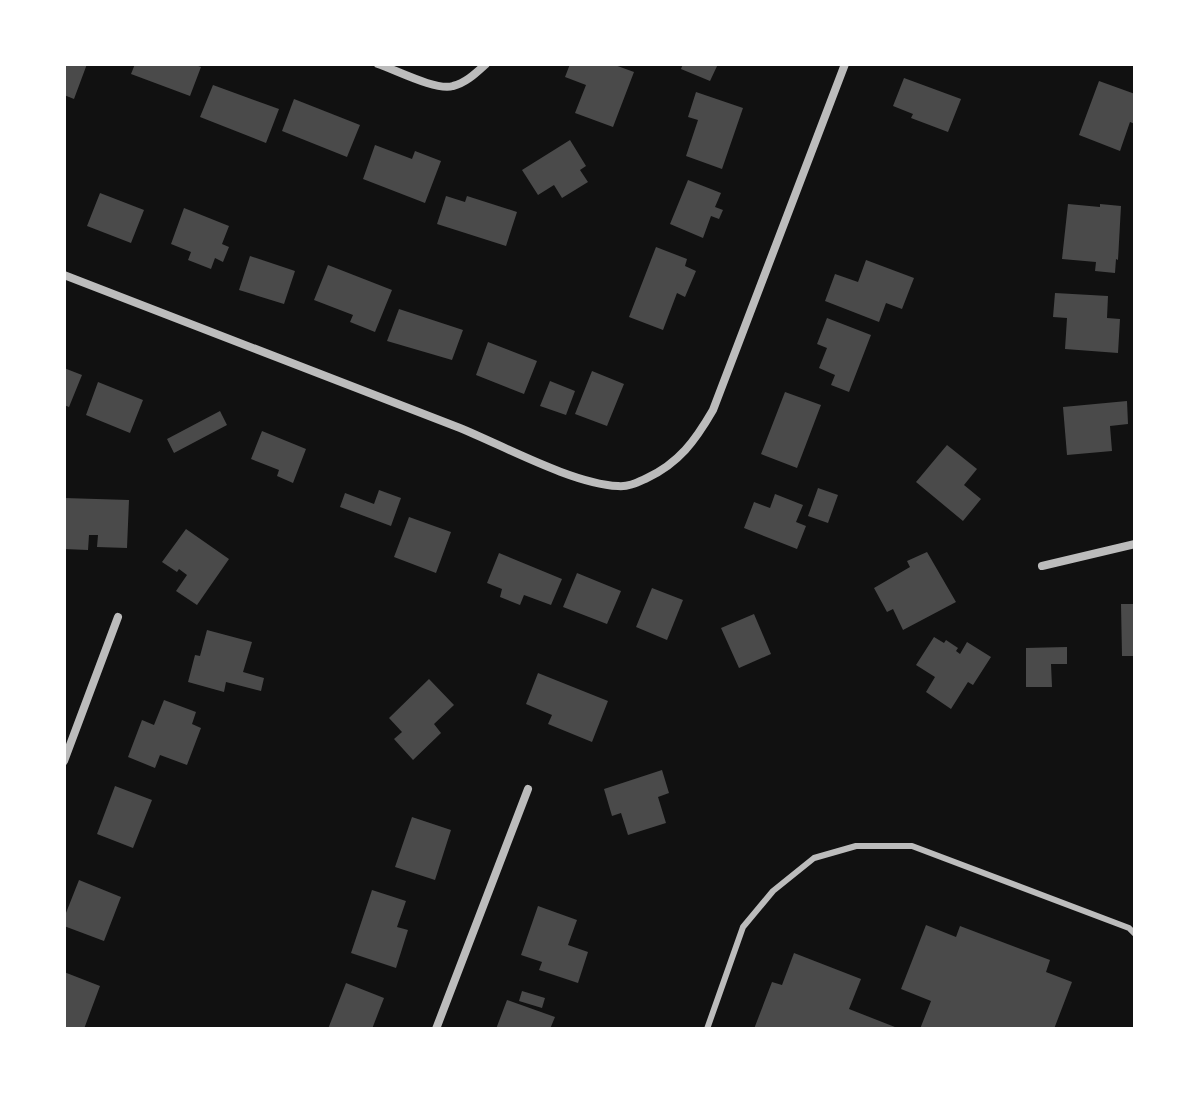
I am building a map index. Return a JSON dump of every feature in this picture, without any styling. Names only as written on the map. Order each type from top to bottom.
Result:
[{"type":"street","points":[[378,64],[440,87],[453,87],[472,77],[486,64]]},
{"type":"street","points":[[64,275],[586,481],[620,486],[634,484],[666,470],[680,458],[696,441],[713,410],[845,64]]},
{"type":"street","points":[[1042,566],[1135,544]]},
{"type":"street","points":[[64,761],[118,617]]},
{"type":"street","points":[[436,1029],[528,789]]},
{"type":"lane","points":[[707,1029],[743,927],[773,891],[814,858],[856,846],[912,846],[1129,928],[1135,934]]},
{"type":"building","points":[[64,64],[87,64],[74,99],[64,95]]},
{"type":"building","points":[[135,64],[193,64],[201,67],[190,96],[131,74]]},
{"type":"building","points":[[570,64],[612,64],[634,72],[613,127],[575,113],[586,85],[565,77]]},
{"type":"building","points":[[683,64],[718,64],[710,81],[681,69]]},
{"type":"building","points":[[904,78],[961,99],[948,132],[911,118],[913,114],[893,106]]},
{"type":"building","points":[[1099,81],[1135,94],[1135,124],[1130,122],[1120,151],[1079,135]]},
{"type":"building","points":[[213,85],[279,109],[266,143],[200,117]]},
{"type":"building","points":[[696,92],[743,108],[722,169],[686,156],[698,120],[688,117]]},
{"type":"building","points":[[294,99],[360,125],[347,157],[282,131]]},
{"type":"building","points":[[570,140],[586,166],[580,170],[588,182],[562,198],[554,185],[538,195],[522,170]]},
{"type":"building","points":[[375,145],[412,159],[415,151],[441,161],[425,203],[363,179]]},
{"type":"building","points":[[688,180],[721,193],[715,207],[723,210],[719,219],[711,216],[703,238],[670,224]]},
{"type":"building","points":[[100,193],[144,210],[131,243],[87,226]]},
{"type":"building","points":[[446,196],[465,202],[467,196],[517,212],[506,246],[437,224]]},
{"type":"building","points":[[1068,204],[1121,206],[1115,273],[1095,271],[1096,262],[1062,259]]},
{"type":"building","points":[[184,208],[229,226],[222,244],[229,247],[223,262],[215,258],[211,269],[188,260],[191,252],[171,244]]},
{"type":"building","points":[[656,247],[687,259],[685,266],[696,271],[685,297],[677,293],[663,330],[629,317]]},
{"type":"building","points":[[250,256],[295,271],[284,304],[239,290]]},
{"type":"building","points":[[866,260],[914,278],[902,309],[886,303],[879,322],[825,301],[835,274],[858,282]]},
{"type":"building","points":[[328,265],[392,290],[375,332],[350,322],[353,315],[314,300]]},
{"type":"building","points":[[1055,293],[1108,296],[1107,318],[1120,319],[1118,353],[1065,349],[1067,318],[1053,317]]},
{"type":"building","points":[[399,309],[463,330],[452,360],[387,341]]},
{"type":"building","points":[[827,318],[871,335],[849,392],[831,385],[835,375],[819,368],[827,348],[817,344]]},
{"type":"building","points":[[488,342],[537,361],[524,394],[476,375]]},
{"type":"building","points":[[64,368],[82,375],[69,407],[64,405]]},
{"type":"building","points":[[592,371],[624,384],[607,426],[575,414]]},
{"type":"building","points":[[550,381],[575,391],[566,415],[540,406]]},
{"type":"building","points":[[98,382],[143,400],[130,433],[86,415]]},
{"type":"building","points":[[785,392],[821,405],[797,468],[761,454]]},
{"type":"building","points":[[1127,401],[1128,424],[1110,426],[1112,451],[1067,455],[1063,407]]},
{"type":"building","points":[[220,411],[227,425],[174,453],[167,439]]},
{"type":"building","points":[[262,431],[306,449],[293,483],[277,476],[279,470],[251,459]]},
{"type":"building","points":[[947,445],[977,469],[964,485],[981,499],[963,521],[916,482]]},
{"type":"building","points":[[818,488],[838,495],[828,523],[808,516]]},
{"type":"building","points":[[379,490],[401,498],[391,526],[340,507],[345,493],[374,504]]},
{"type":"building","points":[[775,494],[803,505],[796,522],[806,526],[797,549],[744,528],[754,502],[770,508]]},
{"type":"building","points":[[64,498],[129,500],[127,548],[97,547],[98,535],[89,535],[88,550],[64,549]]},
{"type":"building","points":[[409,517],[451,532],[436,573],[394,557]]},
{"type":"building","points":[[186,529],[229,559],[197,605],[176,591],[187,575],[162,562]]},
{"type":"building","points":[[927,552],[956,602],[903,630],[893,609],[887,612],[874,588],[910,567],[907,561]]},
{"type":"building","points":[[499,553],[562,579],[551,605],[524,595],[520,605],[500,597],[502,589],[487,583]]},
{"type":"building","points":[[577,573],[621,591],[607,624],[563,607]]},
{"type":"building","points":[[652,588],[683,600],[667,640],[636,627]]},
{"type":"building","points":[[1121,604],[1135,604],[1135,656],[1122,656]]},
{"type":"building","points":[[754,614],[771,654],[739,668],[721,628]]},
{"type":"building","points":[[207,630],[252,642],[243,672],[264,678],[261,691],[226,682],[224,692],[188,682],[195,655],[200,656]]},
{"type":"building","points":[[934,637],[944,643],[946,640],[958,648],[956,651],[960,654],[967,642],[991,657],[973,685],[968,682],[951,709],[926,692],[935,677],[916,665]]},
{"type":"building","points":[[1067,647],[1067,664],[1051,664],[1052,687],[1026,687],[1026,648]]},
{"type":"building","points":[[538,673],[608,701],[592,742],[548,724],[552,715],[526,704]]},
{"type":"building","points":[[429,679],[454,705],[434,724],[441,733],[413,760],[394,739],[402,732],[389,718]]},
{"type":"building","points":[[164,700],[196,712],[192,724],[201,728],[187,765],[160,755],[155,768],[128,757],[142,720],[154,725]]},
{"type":"building","points":[[662,770],[669,793],[658,797],[666,823],[628,835],[621,813],[612,816],[604,789]]},
{"type":"building","points":[[115,786],[152,800],[133,848],[97,834]]},
{"type":"building","points":[[412,817],[451,830],[435,880],[395,867]]},
{"type":"building","points":[[79,880],[121,897],[104,941],[64,926],[64,918]]},
{"type":"building","points":[[372,890],[406,901],[397,927],[408,930],[396,968],[351,953]]},
{"type":"building","points":[[538,906],[577,920],[568,945],[588,952],[578,983],[539,970],[542,962],[521,955]]},
{"type":"building","points":[[926,925],[956,937],[960,926],[1050,960],[1046,972],[1072,982],[1054,1029],[920,1029],[931,1001],[901,989]]},
{"type":"building","points":[[794,953],[861,979],[849,1009],[900,1029],[754,1029],[772,982],[782,985]]},
{"type":"building","points":[[64,972],[100,986],[84,1029],[64,1029]]},
{"type":"building","points":[[346,983],[384,998],[372,1029],[328,1029]]},
{"type":"building","points":[[522,991],[545,998],[542,1008],[519,1001]]},
{"type":"building","points":[[507,1000],[555,1017],[550,1029],[496,1029]]}]
